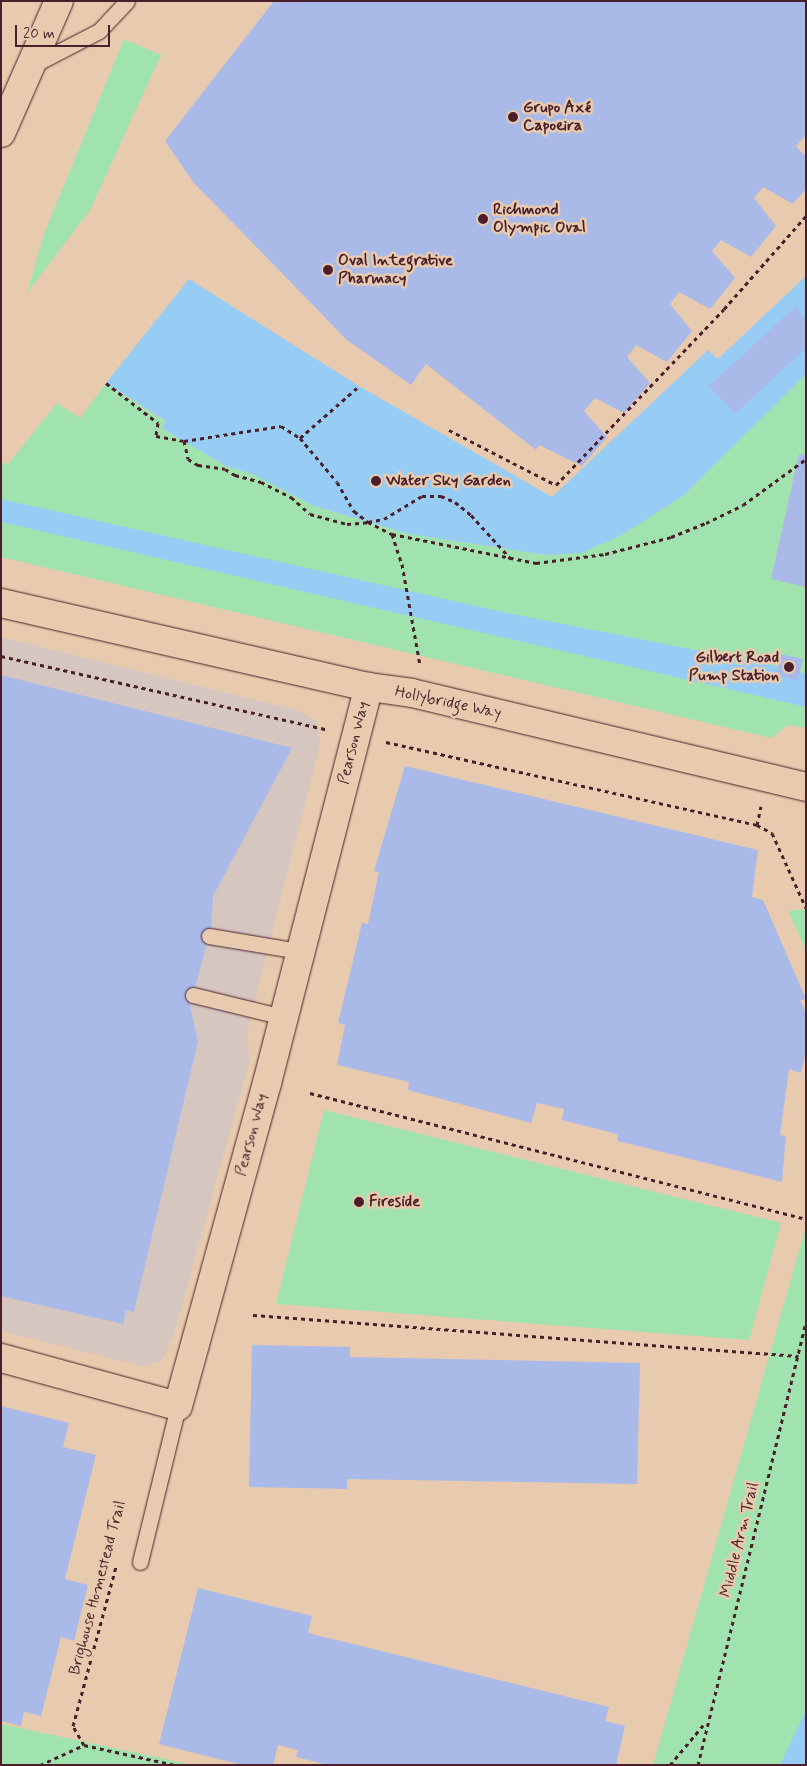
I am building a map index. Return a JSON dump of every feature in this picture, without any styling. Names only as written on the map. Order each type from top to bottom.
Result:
[{"type":"street","points":[[2,126],[59,1]]},
{"type":"street","name":"Hollybridge Way","points":[[1,603],[369,687],[424,696],[806,787]]},
{"type":"street","name":"Pearson Way","points":[[178,1406],[284,1016],[369,687]]},
{"type":"street","points":[[1,1358],[178,1406]]},
{"type":"lane","points":[[29,67],[99,31],[118,14],[127,1]]},
{"type":"lane","points":[[209,936],[300,951]]},
{"type":"lane","points":[[193,995],[284,1016]]},
{"type":"lane","points":[[140,1562],[178,1406]]},
{"type":"path","points":[[449,430],[556,485],[724,309],[806,216]]},
{"type":"path","points":[[106,384],[158,423],[156,436],[184,441],[281,426],[300,438],[337,482],[354,511],[368,522],[392,534],[512,560],[561,562],[605,554],[671,537],[743,504],[806,459]]},
{"type":"path","points":[[300,438],[359,386]]},
{"type":"path","points":[[184,441],[188,459],[198,465],[225,469],[235,475],[261,482],[291,497],[310,514],[347,524],[384,518],[422,496],[441,496],[455,502],[470,515],[512,560]]},
{"type":"path","points":[[392,534],[402,564],[420,665]]},
{"type":"path","points":[[1,656],[303,724]]},
{"type":"path","points":[[397,745],[757,825],[772,832],[806,908]]},
{"type":"path","points":[[310,1093],[806,1219]]},
{"type":"path","points":[[253,1315],[798,1356]]},
{"type":"path","name":"Middle Arm Trail","points":[[698,1765],[706,1722],[806,1322]]},
{"type":"path","name":"Brighouse Homestead Trail","points":[[84,1745],[73,1726],[119,1558]]},
{"type":"path","points":[[670,1765],[706,1722]]},
{"type":"path","points":[[40,1765],[84,1745],[176,1765]]},
{"type":"shaded area","points":[[1,637],[297,710],[317,721],[320,745],[248,1029],[249,1063],[174,1335],[161,1362],[142,1366],[1,1331]]},
{"type":"green space","points":[[124,39],[161,55],[90,210],[27,293],[44,234]]},
{"type":"green space","points":[[806,374],[806,455],[799,454],[771,579],[806,587],[806,728],[788,725],[771,738],[1,557],[1,463],[8,464],[57,403],[80,418],[106,383],[166,422],[162,428],[226,466],[255,475],[314,506],[409,534],[546,555],[620,536],[683,496]]},
{"type":"green space","points":[[806,909],[806,950],[788,911]]},
{"type":"green space","points":[[324,1110],[781,1223],[749,1340],[276,1304]]},
{"type":"green space","points":[[806,1226],[806,1710],[780,1765],[653,1765]]},
{"type":"green space","points":[[1,1724],[193,1765],[1,1765]]},
{"type":"water","points":[[806,276],[806,374],[683,496],[620,536],[581,553],[546,555],[409,534],[314,506],[255,475],[226,466],[162,428],[166,421],[106,383],[189,279],[359,386],[552,497],[708,350],[718,359]]},
{"type":"water","points":[[1,499],[502,612],[772,665],[806,674],[806,707],[1,522]]},
{"type":"water","points":[[806,1710],[806,1765],[780,1765]]},
{"type":"building","name":"Richmond Olympic Oval","points":[[274,1],[806,1],[806,135],[796,146],[806,157],[806,189],[793,204],[763,187],[754,198],[776,226],[751,257],[721,240],[712,251],[735,278],[710,309],[679,292],[670,304],[692,331],[667,362],[636,345],[627,357],[650,383],[624,413],[595,398],[584,411],[607,437],[582,466],[539,445],[536,450],[426,364],[411,385],[347,340],[194,183],[165,141]]},
{"type":"building","points":[[795,307],[806,319],[806,348],[735,414],[709,386]]},
{"type":"building","points":[[799,454],[806,455],[806,587],[771,579]]},
{"type":"building","name":"Gilbert Road Pump Station","points":[[781,654],[803,659],[798,680],[776,675]]},
{"type":"building","points":[[1,675],[292,748],[213,896],[211,928],[190,1006],[198,1041],[134,1312],[126,1310],[123,1324],[1,1296]]},
{"type":"building","points":[[405,766],[758,850],[752,897],[763,900],[806,999],[800,1000],[806,1013],[806,1050],[801,1073],[789,1069],[780,1135],[786,1136],[782,1182],[618,1141],[617,1134],[562,1120],[564,1109],[537,1103],[531,1123],[408,1090],[409,1082],[337,1065],[345,1025],[338,1023],[362,923],[368,924],[379,872],[374,871]]},
{"type":"building","points":[[252,1345],[350,1347],[350,1357],[640,1363],[637,1484],[347,1479],[347,1489],[249,1487]]},
{"type":"building","points":[[1,1406],[69,1423],[63,1447],[96,1455],[65,1579],[88,1585],[74,1641],[61,1637],[41,1716],[24,1712],[21,1726],[1,1721]]},
{"type":"building","points":[[198,1588],[312,1616],[308,1633],[609,1707],[605,1721],[625,1726],[616,1765],[328,1765],[296,1757],[298,1750],[278,1745],[273,1765],[242,1765],[159,1744]]},
{"type":"place","name":"Grupo Axé Capoeira","points":[[513,117]]},
{"type":"place","name":"Richmond Olympic Oval","points":[[483,219]]},
{"type":"place","name":"Oval Integrative Pharmacy","points":[[328,270]]},
{"type":"place","name":"Water Sky Garden","points":[[376,481]]},
{"type":"place","name":"Gilbert Road Pump Station","points":[[789,667]]},
{"type":"place","name":"Fireside","points":[[359,1202]]}]
